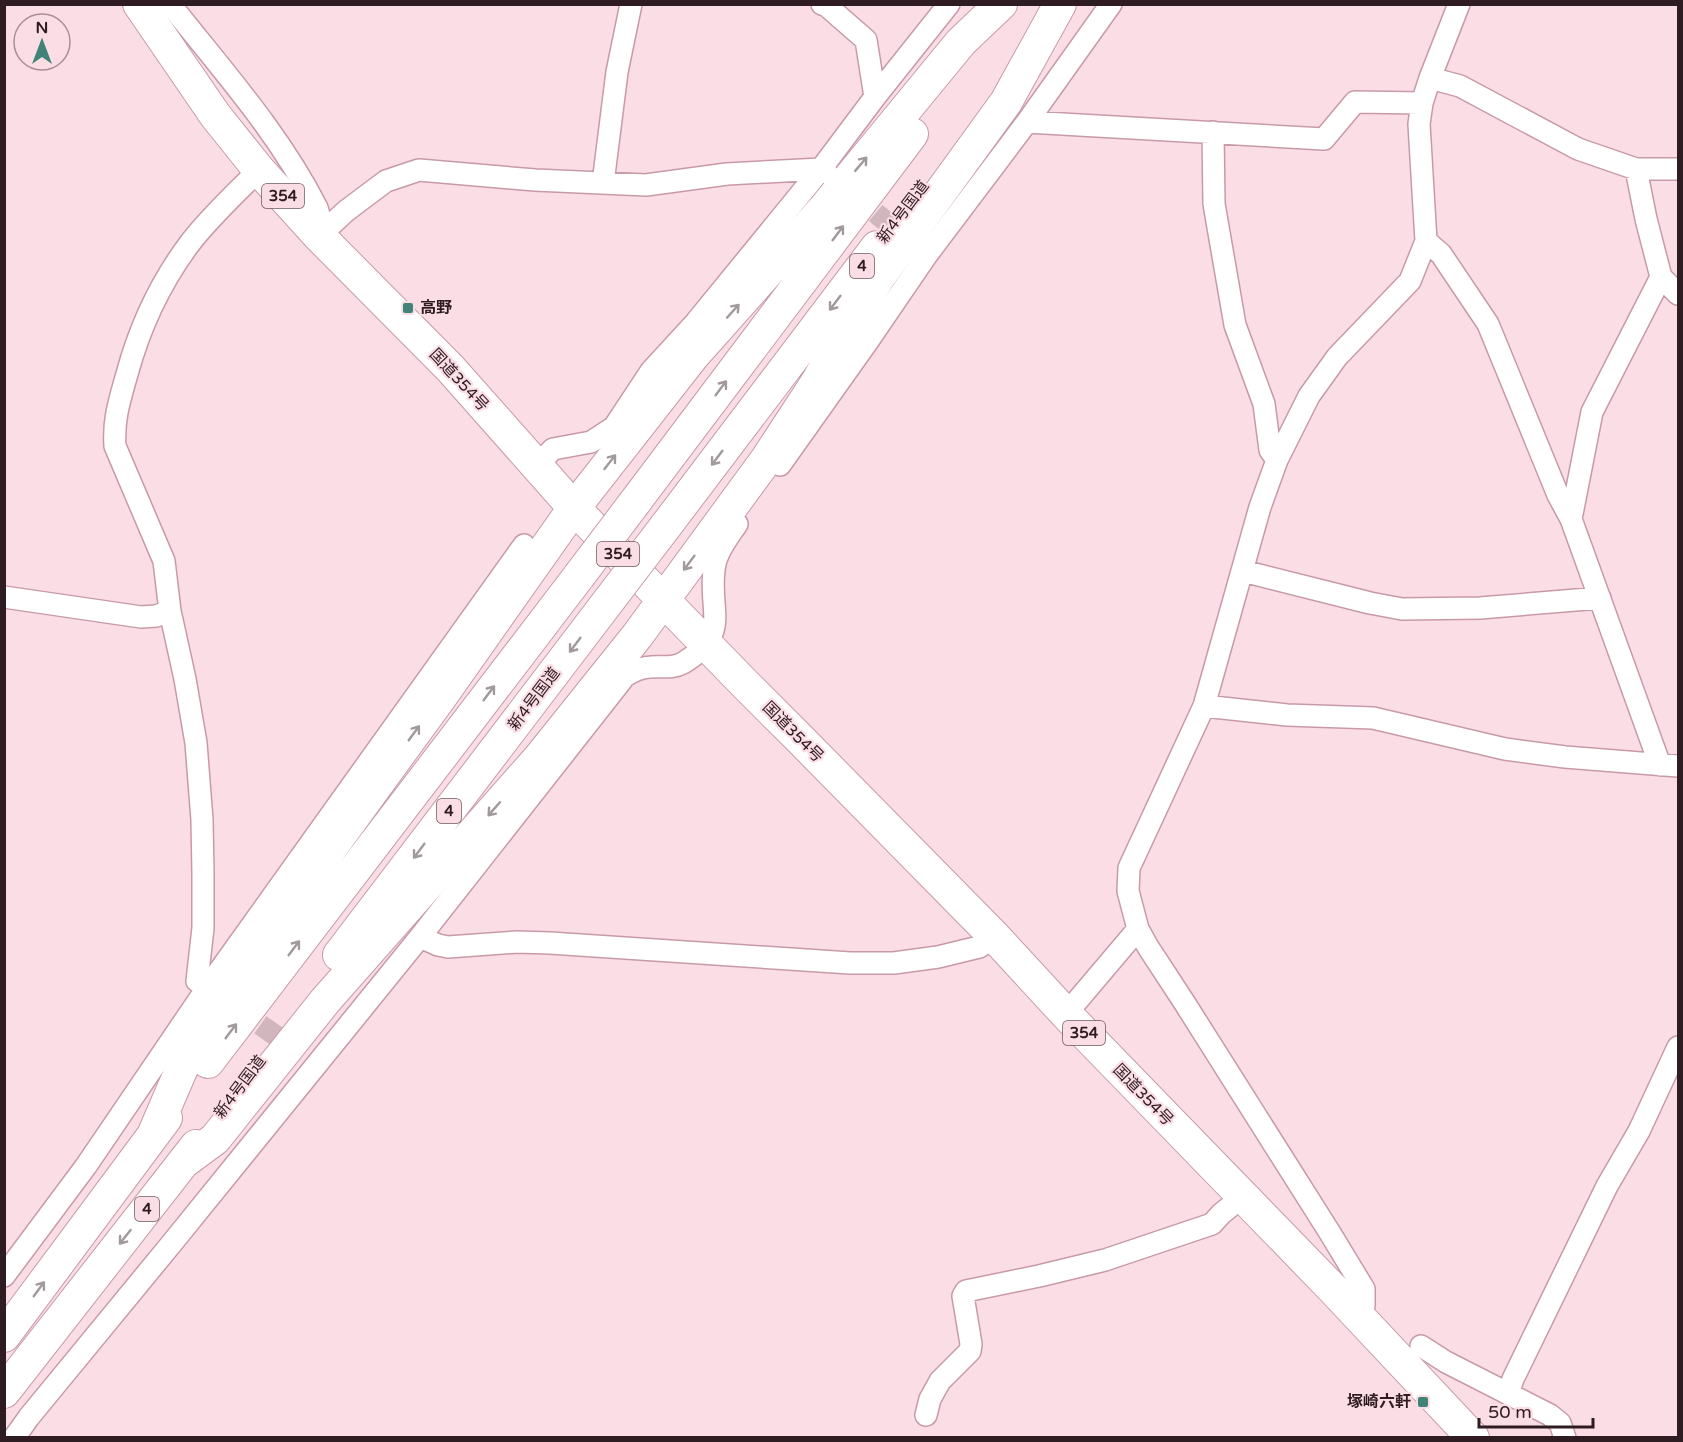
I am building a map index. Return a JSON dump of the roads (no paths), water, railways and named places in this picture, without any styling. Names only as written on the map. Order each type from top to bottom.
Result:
[{"type":"highway","name":"国道354号","points":[[139,4],[215,115],[259,170],[319,236],[450,368],[574,508],[662,600],[995,937],[1066,1014],[1473,1437]]},
{"type":"highway","points":[[154,1133],[182,1068],[261,944],[440,698],[574,508],[693,356],[828,204],[961,42],[1001,4]]},
{"type":"highway","name":"4","points":[[4,1336],[154,1133],[579,576],[1009,4]]},
{"type":"highway","points":[[184,1162],[216,1139],[325,1001],[540,757],[637,636],[766,460],[817,382],[879,277],[1006,102],[1059,4]]},
{"type":"highway","name":"新4号国道","points":[[4,1392],[184,1162],[1059,4]]},
{"type":"street","points":[[170,4],[275,137],[317,208],[320,218],[319,236]]},
{"type":"street","points":[[603,183],[616,72],[631,4]]},
{"type":"street","points":[[536,466],[553,449],[591,442],[614,427],[651,371],[827,173],[874,97],[949,4]]},
{"type":"street","points":[[14,1437],[420,937],[625,676],[636,669],[651,666],[674,667],[706,644],[715,626],[714,572],[715,561],[720,550],[868,341],[921,251],[1027,122],[1110,4]]},
{"type":"street","points":[[1359,1317],[1364,1306],[1364,1289],[1138,929],[1128,891],[1129,868],[1204,706],[1260,507],[1277,460],[1309,396],[1337,357],[1410,280],[1426,241],[1419,124],[1430,78],[1459,4]]},
{"type":"street","points":[[826,5],[867,40],[874,97]]},
{"type":"street","points":[[1430,78],[1460,86],[1578,149],[1636,169],[1678,169]]},
{"type":"street","points":[[1027,122],[1324,139],[1355,102],[1422,104]]},
{"type":"street","points":[[1214,132],[1214,204],[1236,325],[1264,404],[1270,450],[1277,460]]},
{"type":"street","points":[[1636,169],[1661,276],[1678,294]]},
{"type":"street","points":[[211,990],[197,981],[202,928],[203,874],[196,743],[186,679],[171,611],[164,561],[115,446],[114,428],[133,351],[144,320],[169,272],[219,209],[259,170]]},
{"type":"street","points":[[319,236],[346,211],[386,182],[419,170],[535,180],[646,185],[727,174],[827,173]]},
{"type":"street","points":[[1204,706],[1287,715],[1373,718],[1505,749],[1669,766],[1599,598],[1571,519],[1558,495],[1488,324],[1441,254],[1426,241]]},
{"type":"street","points":[[1571,519],[1592,412],[1661,276]]},
{"type":"street","points":[[4,1276],[86,1166],[524,545]]},
{"type":"street","points":[[1243,571],[1402,609],[1480,608],[1599,598]]},
{"type":"street","points":[[4,597],[141,617],[156,616],[171,611]]},
{"type":"street","points":[[1066,1014],[1138,929]]},
{"type":"street","points":[[420,937],[438,945],[448,946],[517,942],[550,943],[850,963],[894,963],[938,957],[979,947],[995,937]]},
{"type":"street","points":[[1508,1394],[1513,1378],[1607,1186],[1639,1131],[1678,1047]]},
{"type":"street","points":[[299,1052],[317,1064]]},
{"type":"street","points":[[926,1414],[930,1399],[940,1381],[970,1351],[971,1344],[963,1296],[966,1291],[1039,1276],[1127,1253],[1212,1224],[1242,1197]]},
{"type":"street","points":[[1421,1346],[1446,1362],[1550,1415],[1560,1424],[1566,1437]]},
{"type":"tunnel","points":[[852,193],[915,246]]},
{"type":"tunnel","points":[[235,1007],[299,1052]]},
{"type":"place","name":"高野","points":[[408,308]]},
{"type":"place","name":"塚崎六軒","points":[[1423,1402]]}]
